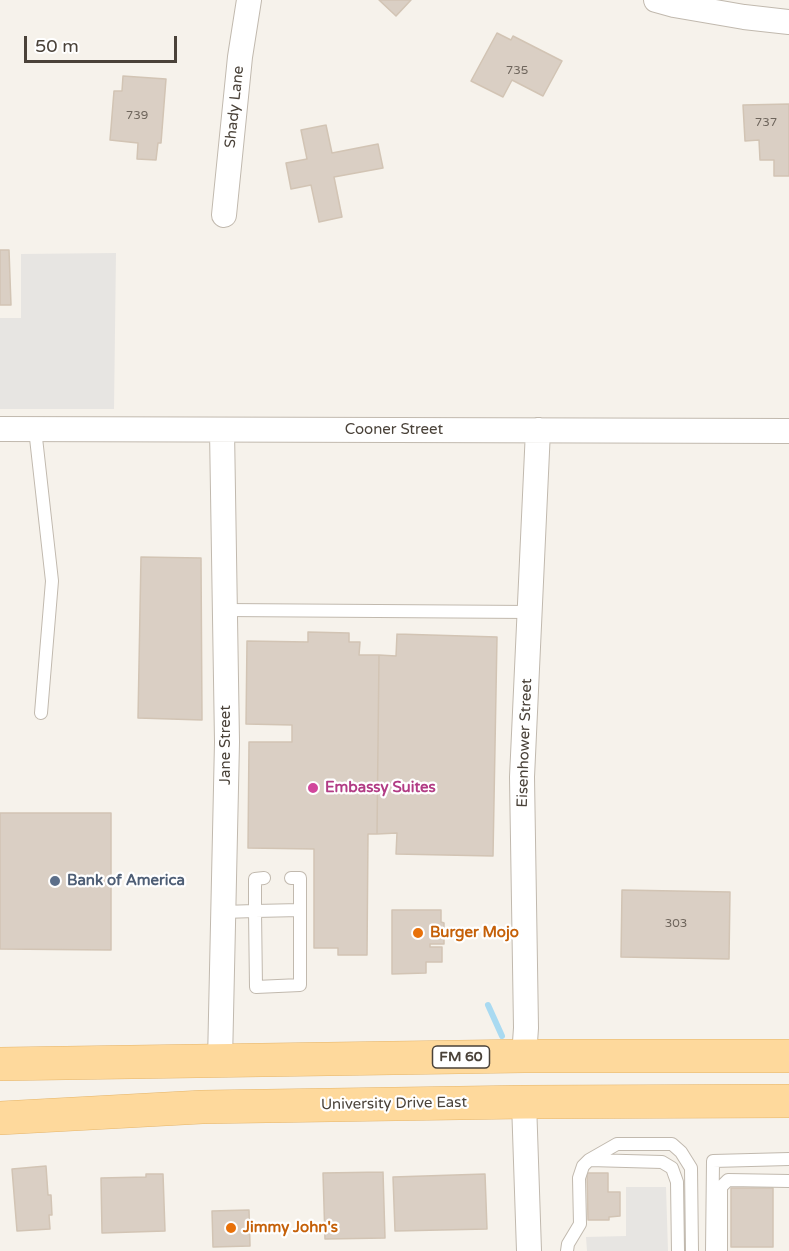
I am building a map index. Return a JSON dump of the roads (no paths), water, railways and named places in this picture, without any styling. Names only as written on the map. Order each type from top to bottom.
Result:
[{"type":"main road","name":"FM 60","points":[[0,1065],[524,1056],[789,1056]]},
{"type":"main road","name":"University Drive East","points":[[0,1118],[202,1107],[789,1101]]},
{"type":"street","name":"Shady Lane","points":[[224,215],[240,57],[249,0]]},
{"type":"street","points":[[656,0],[744,17],[789,22]]},
{"type":"street","name":"Cooner Street","points":[[0,429],[789,431]]},
{"type":"street","name":"Jane Street","points":[[220,1061],[227,742],[222,430]]},
{"type":"street","name":"Eisenhower Street","points":[[524,1056],[526,1028],[522,777],[538,430]]},
{"type":"street","points":[[524,1102],[529,1251]]},
{"type":"lane","points":[[35,429],[52,582],[41,713]]},
{"type":"lane","points":[[225,610],[530,612]]},
{"type":"lane","points":[[264,878],[255,879],[256,987],[300,985],[300,878],[291,878]]},
{"type":"lane","points":[[223,912],[300,910]]},
{"type":"lane","points":[[567,1251],[568,1244],[580,1224],[579,1178],[583,1166],[616,1144],[672,1144],[677,1148],[691,1168],[692,1251]]},
{"type":"lane","points":[[712,1251],[713,1161],[789,1159]]},
{"type":"lane","points":[[589,1160],[662,1162],[672,1168],[677,1182],[678,1251]]},
{"type":"lane","points":[[721,1251],[721,1188],[728,1180],[789,1180]]},
{"type":"waterway","points":[[488,1005],[502,1036]]},
{"type":"place","name":"Embassy Suites","points":[[313,788]]},
{"type":"place","name":"Bank of America","points":[[55,881]]},
{"type":"place","name":"Burger Mojo","points":[[418,933]]},
{"type":"place","name":"Jimmy John's","points":[[231,1228]]}]
